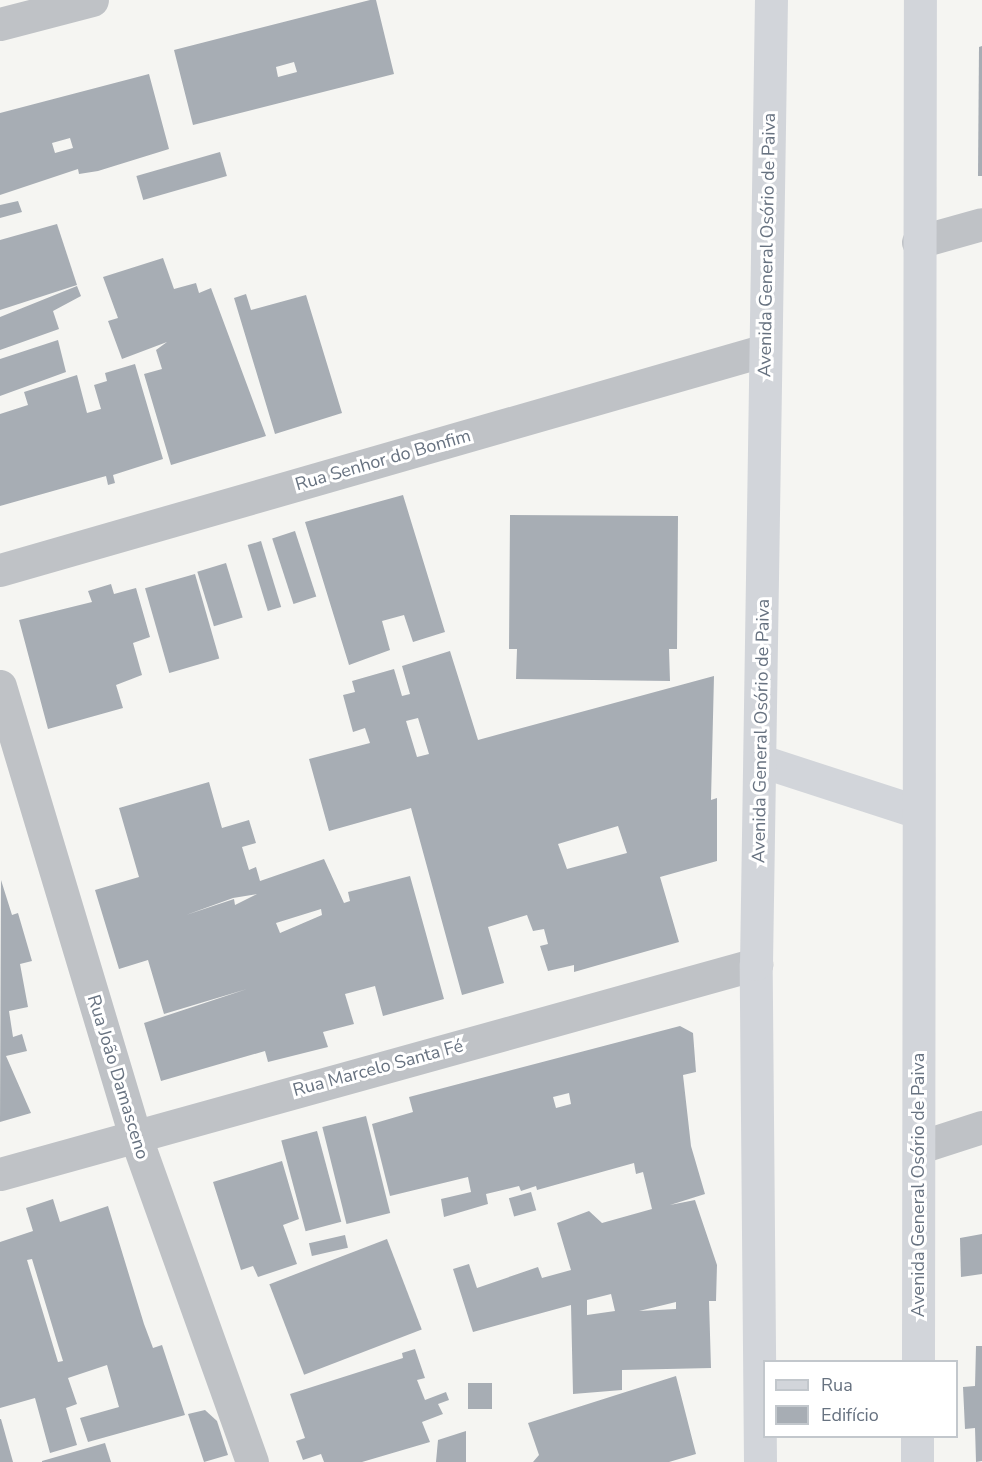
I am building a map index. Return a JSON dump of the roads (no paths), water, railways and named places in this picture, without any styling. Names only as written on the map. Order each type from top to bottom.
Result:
[{"type":"main road","name":"Avenida General Osório de Paiva","points":[[760,1462],[756,964],[761,761],[771,0]]},
{"type":"main road","name":"Avenida General Osório de Paiva","points":[[918,1360],[920,1147],[915,811],[920,0]]},
{"type":"main road","points":[[761,761],[915,811]]},
{"type":"main road","points":[[917,1438],[917,1462]]},
{"type":"street","points":[[0,24],[92,0]]},
{"type":"street","points":[[918,242],[982,224]]},
{"type":"street","name":"Rua Senhor do Bonfim","points":[[0,570],[765,350]]},
{"type":"street","name":"Rua João Damasceno","points":[[0,686],[135,1135],[252,1462]]},
{"type":"street","name":"Rua Marcelo Santa Fé","points":[[0,1174],[756,964]]},
{"type":"street","points":[[920,1147],[982,1127]]}]
